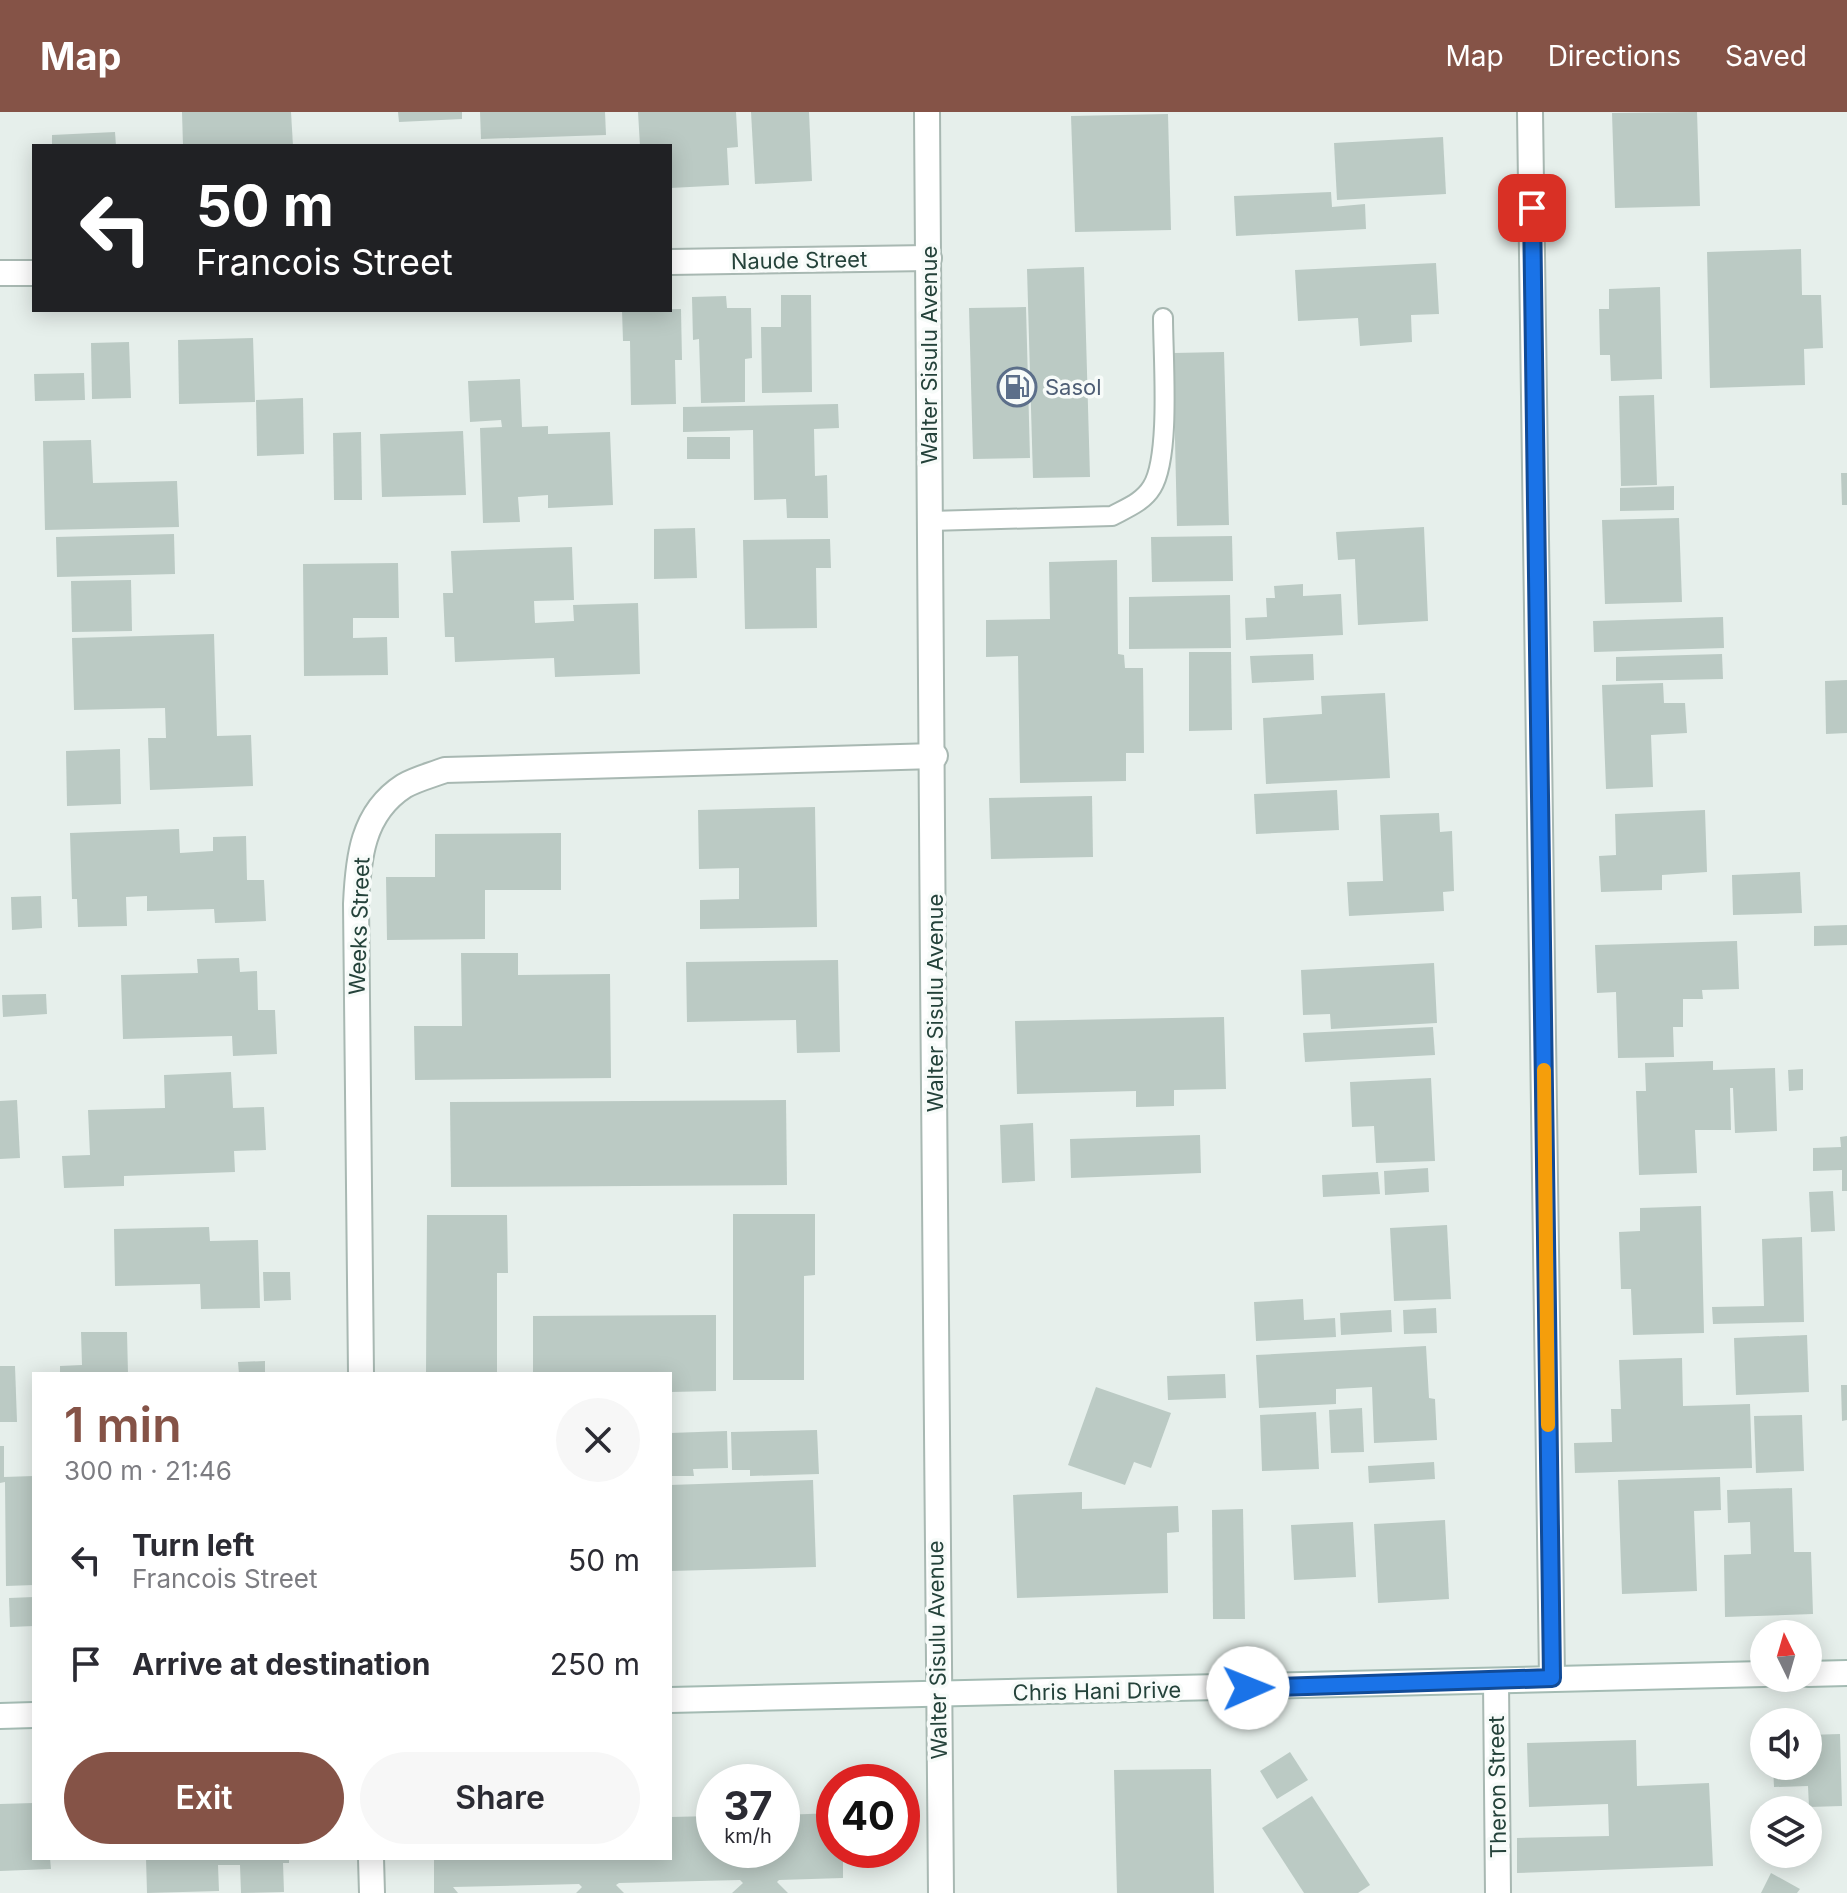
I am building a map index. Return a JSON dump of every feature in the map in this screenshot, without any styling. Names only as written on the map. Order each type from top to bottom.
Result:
[{"type":"street","name":"Walter Sisulu Avenue","points":[[927,112],[935,756],[935,1563],[941,1893]]},
{"type":"street","points":[[1530,112],[1552,1678]]},
{"type":"street","name":"Naude Street","points":[[672,262],[929,258]]},
{"type":"street","points":[[0,273],[32,273]]},
{"type":"street","name":"Weeks Street","points":[[361,1372],[356,904],[358,856],[372,817],[404,786],[445,770],[935,756]]},
{"type":"street","points":[[1822,1674],[1847,1673]]},
{"type":"street","name":"Chris Hani Drive","points":[[672,1700],[1750,1674]]},
{"type":"street","name":"Theron Street","points":[[1496,1682],[1498,1893]]},
{"type":"street","points":[[0,1716],[32,1715]]},
{"type":"street","points":[[371,1860],[372,1893]]},
{"type":"lane","points":[[930,521],[1112,516],[1139,502],[1154,485],[1165,428],[1163,318]]},
{"type":"building","points":[[182,112],[291,112],[293,144],[183,144]]},
{"type":"building","points":[[398,112],[462,112],[462,119],[399,122]]},
{"type":"building","points":[[480,112],[605,112],[606,135],[481,139]]},
{"type":"building","points":[[638,112],[736,112],[738,147],[727,148],[729,185],[672,188],[672,144],[640,144]]},
{"type":"building","points":[[751,112],[809,112],[812,181],[755,184]]},
{"type":"building","points":[[1697,112],[1700,206],[1615,208],[1612,113]]},
{"type":"building","points":[[1168,114],[1171,230],[1075,232],[1071,116]]},
{"type":"building","points":[[115,132],[116,144],[52,144],[52,135]]},
{"type":"building","points":[[1443,137],[1446,194],[1337,200],[1334,143]]},
{"type":"building","points":[[1331,192],[1332,207],[1365,204],[1366,229],[1236,236],[1234,196]]},
{"type":"building","points":[[1801,249],[1802,295],[1821,295],[1823,348],[1804,349],[1805,385],[1710,388],[1707,252]]},
{"type":"building","points":[[1436,263],[1439,314],[1411,315],[1412,342],[1360,346],[1358,318],[1298,321],[1295,270]]},
{"type":"building","points":[[1084,267],[1090,477],[1033,478],[1027,269]]},
{"type":"building","points":[[1660,287],[1662,379],[1611,381],[1610,355],[1600,355],[1599,309],[1609,309],[1609,289]]},
{"type":"building","points":[[781,295],[811,295],[812,392],[762,393],[761,327],[781,327]]},
{"type":"building","points":[[726,296],[727,308],[751,308],[752,358],[745,359],[745,402],[701,403],[699,339],[693,340],[692,297]]},
{"type":"building","points":[[1026,307],[1030,458],[973,459],[969,308]]},
{"type":"building","points":[[672,309],[681,309],[682,360],[675,360],[676,404],[631,405],[630,341],[623,341],[622,312],[672,312]]},
{"type":"building","points":[[253,338],[255,402],[179,404],[178,340]]},
{"type":"building","points":[[129,342],[131,398],[92,399],[91,343]]},
{"type":"building","points":[[1224,352],[1229,525],[1177,526],[1173,353]]},
{"type":"building","points":[[84,373],[85,400],[35,401],[34,374]]},
{"type":"building","points":[[520,379],[522,427],[548,426],[548,434],[610,432],[613,505],[548,508],[548,495],[518,497],[520,522],[483,523],[480,428],[502,427],[501,420],[470,422],[468,381]]},
{"type":"building","points":[[1654,395],[1657,485],[1621,486],[1619,396]]},
{"type":"building","points":[[303,398],[304,454],[257,456],[256,400]]},
{"type":"building","points":[[838,404],[839,428],[814,429],[815,476],[827,475],[828,518],[787,518],[786,499],[754,500],[753,430],[683,432],[683,407]]},
{"type":"building","points":[[463,431],[466,495],[382,497],[380,434]]},
{"type":"building","points":[[361,432],[362,500],[334,500],[333,433]]},
{"type":"building","points":[[687,437],[730,437],[730,459],[687,459]]},
{"type":"building","points":[[91,440],[93,483],[177,481],[179,527],[45,530],[43,441]]},
{"type":"building","points":[[1841,473],[1847,473],[1847,505],[1842,505]]},
{"type":"building","points":[[1674,486],[1674,510],[1620,511],[1620,488]]},
{"type":"building","points":[[1679,518],[1682,602],[1605,604],[1602,520]]},
{"type":"building","points":[[1424,527],[1428,621],[1358,625],[1355,559],[1338,560],[1336,532]]},
{"type":"building","points":[[695,528],[697,578],[654,579],[654,529]]},
{"type":"building","points":[[174,534],[175,574],[57,577],[56,537]]},
{"type":"building","points":[[1232,536],[1233,581],[1152,582],[1151,537]]},
{"type":"building","points":[[830,539],[831,568],[816,568],[817,628],[745,629],[743,540]]},
{"type":"building","points":[[572,547],[574,600],[534,601],[535,623],[574,621],[573,605],[638,603],[640,674],[555,677],[554,658],[455,662],[454,637],[445,637],[443,593],[453,593],[451,551]]},
{"type":"building","points":[[1117,560],[1118,654],[1124,655],[1125,668],[1143,668],[1144,753],[1126,753],[1126,781],[1020,783],[1018,656],[986,657],[986,620],[1050,619],[1049,562]]},
{"type":"building","points":[[398,563],[399,618],[353,618],[353,638],[387,637],[388,675],[304,676],[303,564]]},
{"type":"building","points":[[131,580],[132,631],[72,632],[71,581]]},
{"type":"building","points":[[1303,584],[1303,596],[1341,594],[1343,635],[1246,640],[1245,618],[1267,617],[1266,598],[1275,598],[1274,586]]},
{"type":"building","points":[[1230,595],[1231,648],[1129,649],[1129,597]]},
{"type":"building","points":[[1723,617],[1724,648],[1594,652],[1593,621]]},
{"type":"building","points":[[214,634],[217,736],[251,735],[253,786],[150,790],[148,738],[166,738],[165,708],[74,710],[72,638]]},
{"type":"building","points":[[1189,652],[1231,652],[1232,730],[1189,731]]},
{"type":"building","points":[[1313,654],[1314,680],[1252,683],[1250,656]]},
{"type":"building","points":[[1722,654],[1723,679],[1616,681],[1616,657]]},
{"type":"building","points":[[1847,680],[1847,733],[1826,734],[1825,681]]},
{"type":"building","points":[[1663,683],[1664,703],[1685,703],[1687,733],[1651,735],[1653,787],[1606,789],[1602,685]]},
{"type":"building","points":[[1385,693],[1390,778],[1266,784],[1263,718],[1322,714],[1321,696]]},
{"type":"building","points":[[120,749],[121,804],[67,806],[66,751]]},
{"type":"building","points":[[1337,790],[1339,830],[1256,834],[1254,794]]},
{"type":"building","points":[[1092,796],[1093,857],[991,859],[989,798]]},
{"type":"building","points":[[815,807],[817,927],[700,929],[700,900],[739,899],[739,868],[699,869],[698,810]]},
{"type":"building","points":[[1705,810],[1707,872],[1662,875],[1662,890],[1601,892],[1599,856],[1616,855],[1615,814]]},
{"type":"building","points":[[1439,813],[1440,832],[1452,831],[1454,891],[1443,892],[1444,911],[1349,916],[1347,882],[1383,881],[1380,815]]},
{"type":"building","points":[[179,829],[180,853],[213,851],[213,837],[246,836],[247,880],[264,880],[266,921],[215,923],[214,909],[147,911],[147,896],[126,897],[127,926],[78,927],[77,899],[72,899],[70,833]]},
{"type":"building","points":[[561,833],[561,890],[485,890],[485,939],[387,940],[386,877],[435,877],[435,834]]},
{"type":"building","points":[[1800,872],[1802,913],[1733,915],[1732,875]]},
{"type":"building","points":[[41,896],[42,928],[12,930],[11,897]]},
{"type":"building","points":[[1847,925],[1847,945],[1814,946],[1814,926]]},
{"type":"building","points":[[1737,941],[1739,989],[1702,990],[1703,999],[1683,999],[1683,1027],[1673,1027],[1674,1057],[1618,1058],[1616,992],[1597,993],[1595,945]]},
{"type":"building","points":[[461,953],[518,953],[518,975],[610,974],[611,1078],[415,1080],[414,1026],[462,1026]]},
{"type":"building","points":[[239,958],[240,972],[257,971],[258,1010],[275,1010],[277,1054],[233,1056],[232,1036],[123,1039],[121,975],[198,973],[197,959]]},
{"type":"building","points":[[838,960],[840,1052],[797,1053],[796,1020],[687,1022],[686,962]]},
{"type":"building","points":[[1434,963],[1437,1023],[1331,1029],[1330,1014],[1303,1015],[1301,970]]},
{"type":"building","points":[[46,994],[47,1014],[3,1017],[2,995]]},
{"type":"building","points":[[1224,1017],[1226,1089],[1174,1090],[1174,1106],[1136,1107],[1136,1091],[1017,1094],[1015,1021]]},
{"type":"building","points":[[1433,1027],[1435,1055],[1305,1062],[1303,1033]]},
{"type":"building","points":[[1713,1061],[1713,1070],[1775,1068],[1777,1131],[1735,1133],[1733,1088],[1730,1088],[1731,1130],[1695,1130],[1697,1173],[1639,1175],[1636,1091],[1646,1091],[1645,1063]]},
{"type":"building","points":[[1803,1069],[1803,1090],[1789,1091],[1788,1070]]},
{"type":"building","points":[[231,1072],[233,1108],[264,1107],[266,1150],[234,1151],[235,1172],[124,1176],[124,1186],[64,1188],[62,1156],[90,1155],[88,1110],[165,1108],[164,1075]]},
{"type":"building","points":[[1431,1078],[1435,1161],[1376,1163],[1374,1126],[1352,1127],[1350,1082]]},
{"type":"building","points":[[17,1100],[20,1158],[0,1159],[0,1101]]},
{"type":"building","points":[[786,1100],[787,1185],[451,1187],[450,1102]]},
{"type":"building","points":[[1033,1123],[1035,1181],[1002,1183],[1000,1125]]},
{"type":"building","points":[[1200,1135],[1201,1173],[1071,1178],[1070,1139]]},
{"type":"building","points":[[1847,1136],[1847,1191],[1842,1191],[1842,1170],[1813,1171],[1813,1148],[1841,1147],[1840,1137]]},
{"type":"building","points":[[1428,1168],[1429,1192],[1385,1195],[1384,1171]]},
{"type":"building","points":[[1378,1172],[1380,1194],[1323,1197],[1322,1175]]},
{"type":"building","points":[[1833,1191],[1835,1231],[1811,1232],[1809,1192]]},
{"type":"building","points":[[1701,1206],[1704,1333],[1633,1335],[1631,1289],[1621,1289],[1619,1232],[1640,1231],[1640,1208]]},
{"type":"building","points":[[733,1214],[815,1214],[815,1275],[804,1276],[804,1380],[733,1380]]},
{"type":"building","points":[[427,1215],[507,1215],[508,1273],[497,1273],[497,1372],[426,1372]]},
{"type":"building","points":[[1447,1225],[1451,1299],[1394,1301],[1390,1228]]},
{"type":"building","points":[[209,1227],[210,1241],[258,1240],[260,1308],[201,1309],[200,1284],[115,1286],[114,1229]]},
{"type":"building","points":[[1802,1237],[1804,1322],[1713,1324],[1712,1307],[1764,1306],[1762,1239]]},
{"type":"building","points":[[263,1272],[290,1272],[291,1300],[264,1301]]},
{"type":"building","points":[[1303,1299],[1304,1320],[1335,1318],[1336,1337],[1256,1341],[1254,1302]]},
{"type":"building","points":[[1436,1308],[1437,1333],[1404,1334],[1403,1310]]},
{"type":"building","points":[[1391,1310],[1392,1332],[1341,1335],[1340,1313]]},
{"type":"building","points":[[716,1315],[716,1391],[672,1392],[672,1372],[533,1372],[533,1316]]},
{"type":"building","points":[[81,1332],[127,1332],[128,1372],[60,1372],[60,1366],[82,1365]]},
{"type":"building","points":[[1807,1335],[1809,1392],[1736,1395],[1734,1338]]},
{"type":"building","points":[[1426,1346],[1429,1398],[1435,1399],[1437,1440],[1374,1443],[1372,1387],[1336,1389],[1336,1404],[1259,1408],[1256,1355]]},
{"type":"building","points":[[1682,1358],[1683,1406],[1750,1404],[1752,1468],[1575,1473],[1574,1443],[1612,1442],[1611,1409],[1621,1409],[1619,1360]]},
{"type":"building","points":[[265,1361],[265,1372],[239,1372],[238,1362]]},
{"type":"building","points":[[0,1366],[15,1366],[17,1422],[0,1422]]},
{"type":"building","points":[[1225,1374],[1226,1398],[1168,1400],[1167,1376]]},
{"type":"building","points":[[1841,1385],[1847,1385],[1847,1420],[1842,1421]]},
{"type":"building","points":[[1096,1387],[1171,1413],[1151,1468],[1134,1462],[1125,1485],[1068,1465]]},
{"type":"building","points":[[1362,1408],[1364,1452],[1331,1453],[1329,1410]]},
{"type":"building","points":[[1316,1412],[1319,1469],[1262,1471],[1260,1415]]},
{"type":"building","points":[[1802,1415],[1804,1471],[1756,1473],[1754,1416]]},
{"type":"building","points":[[817,1430],[819,1474],[750,1476],[750,1470],[732,1470],[731,1432]]},
{"type":"building","points":[[727,1431],[728,1468],[693,1469],[694,1476],[672,1476],[672,1433]]},
{"type":"building","points":[[0,1446],[4,1446],[4,1477],[32,1476],[32,1585],[6,1586],[5,1482],[0,1483]]},
{"type":"building","points":[[1434,1462],[1435,1479],[1369,1483],[1368,1466]]},
{"type":"building","points":[[1720,1477],[1721,1510],[1694,1511],[1697,1591],[1622,1594],[1618,1480]]},
{"type":"building","points":[[813,1480],[816,1567],[672,1571],[672,1485]]},
{"type":"building","points":[[1792,1488],[1794,1552],[1811,1552],[1813,1614],[1725,1617],[1724,1555],[1751,1554],[1750,1522],[1728,1523],[1727,1490]]},
{"type":"building","points":[[1082,1492],[1082,1509],[1178,1506],[1179,1532],[1167,1533],[1168,1593],[1017,1598],[1013,1495]]},
{"type":"building","points":[[1243,1509],[1245,1619],[1213,1619],[1212,1510]]},
{"type":"building","points":[[1445,1520],[1449,1599],[1378,1603],[1374,1524]]},
{"type":"building","points":[[1353,1522],[1356,1577],[1294,1580],[1291,1525]]},
{"type":"building","points":[[32,1597],[32,1626],[10,1627],[9,1598]]},
{"type":"building","points":[[1840,1734],[1842,1806],[1822,1807],[1822,1796],[1808,1796],[1808,1786],[1774,1787],[1774,1780],[1822,1780],[1822,1735]]},
{"type":"building","points":[[1636,1740],[1637,1786],[1709,1783],[1713,1866],[1517,1873],[1517,1838],[1609,1836],[1608,1804],[1529,1807],[1527,1743]]},
{"type":"building","points":[[1290,1752],[1308,1780],[1277,1799],[1260,1771]]},
{"type":"building","points":[[1211,1769],[1214,1893],[1117,1893],[1114,1770]]},
{"type":"building","points":[[1312,1796],[1370,1885],[1358,1893],[1304,1893],[1262,1828]]},
{"type":"building","points":[[32,1803],[32,1860],[50,1860],[51,1869],[0,1871],[0,1804]]},
{"type":"building","points":[[800,1814],[816,1814],[816,1868],[843,1868],[843,1878],[779,1880],[777,1882],[788,1893],[732,1893],[743,1883],[740,1880],[616,1885],[624,1893],[576,1893],[582,1887],[579,1884],[453,1887],[458,1893],[434,1893],[434,1860],[672,1860],[672,1817],[696,1816],[696,1868],[800,1868]]},
{"type":"building","points":[[146,1860],[289,1860],[289,1863],[283,1863],[284,1892],[241,1893],[240,1865],[218,1865],[219,1891],[147,1893]]},
{"type":"building","points":[[1771,1873],[1800,1889],[1797,1893],[1761,1893]]},
{"type":"slow traffic","points":[[1544,1070],[1548,1425]]},
{"type":"place","name":"Sasol","points":[[1017,387]]},
{"type":"route","points":[[1248,1688],[1552,1678],[1532,208]]}]
